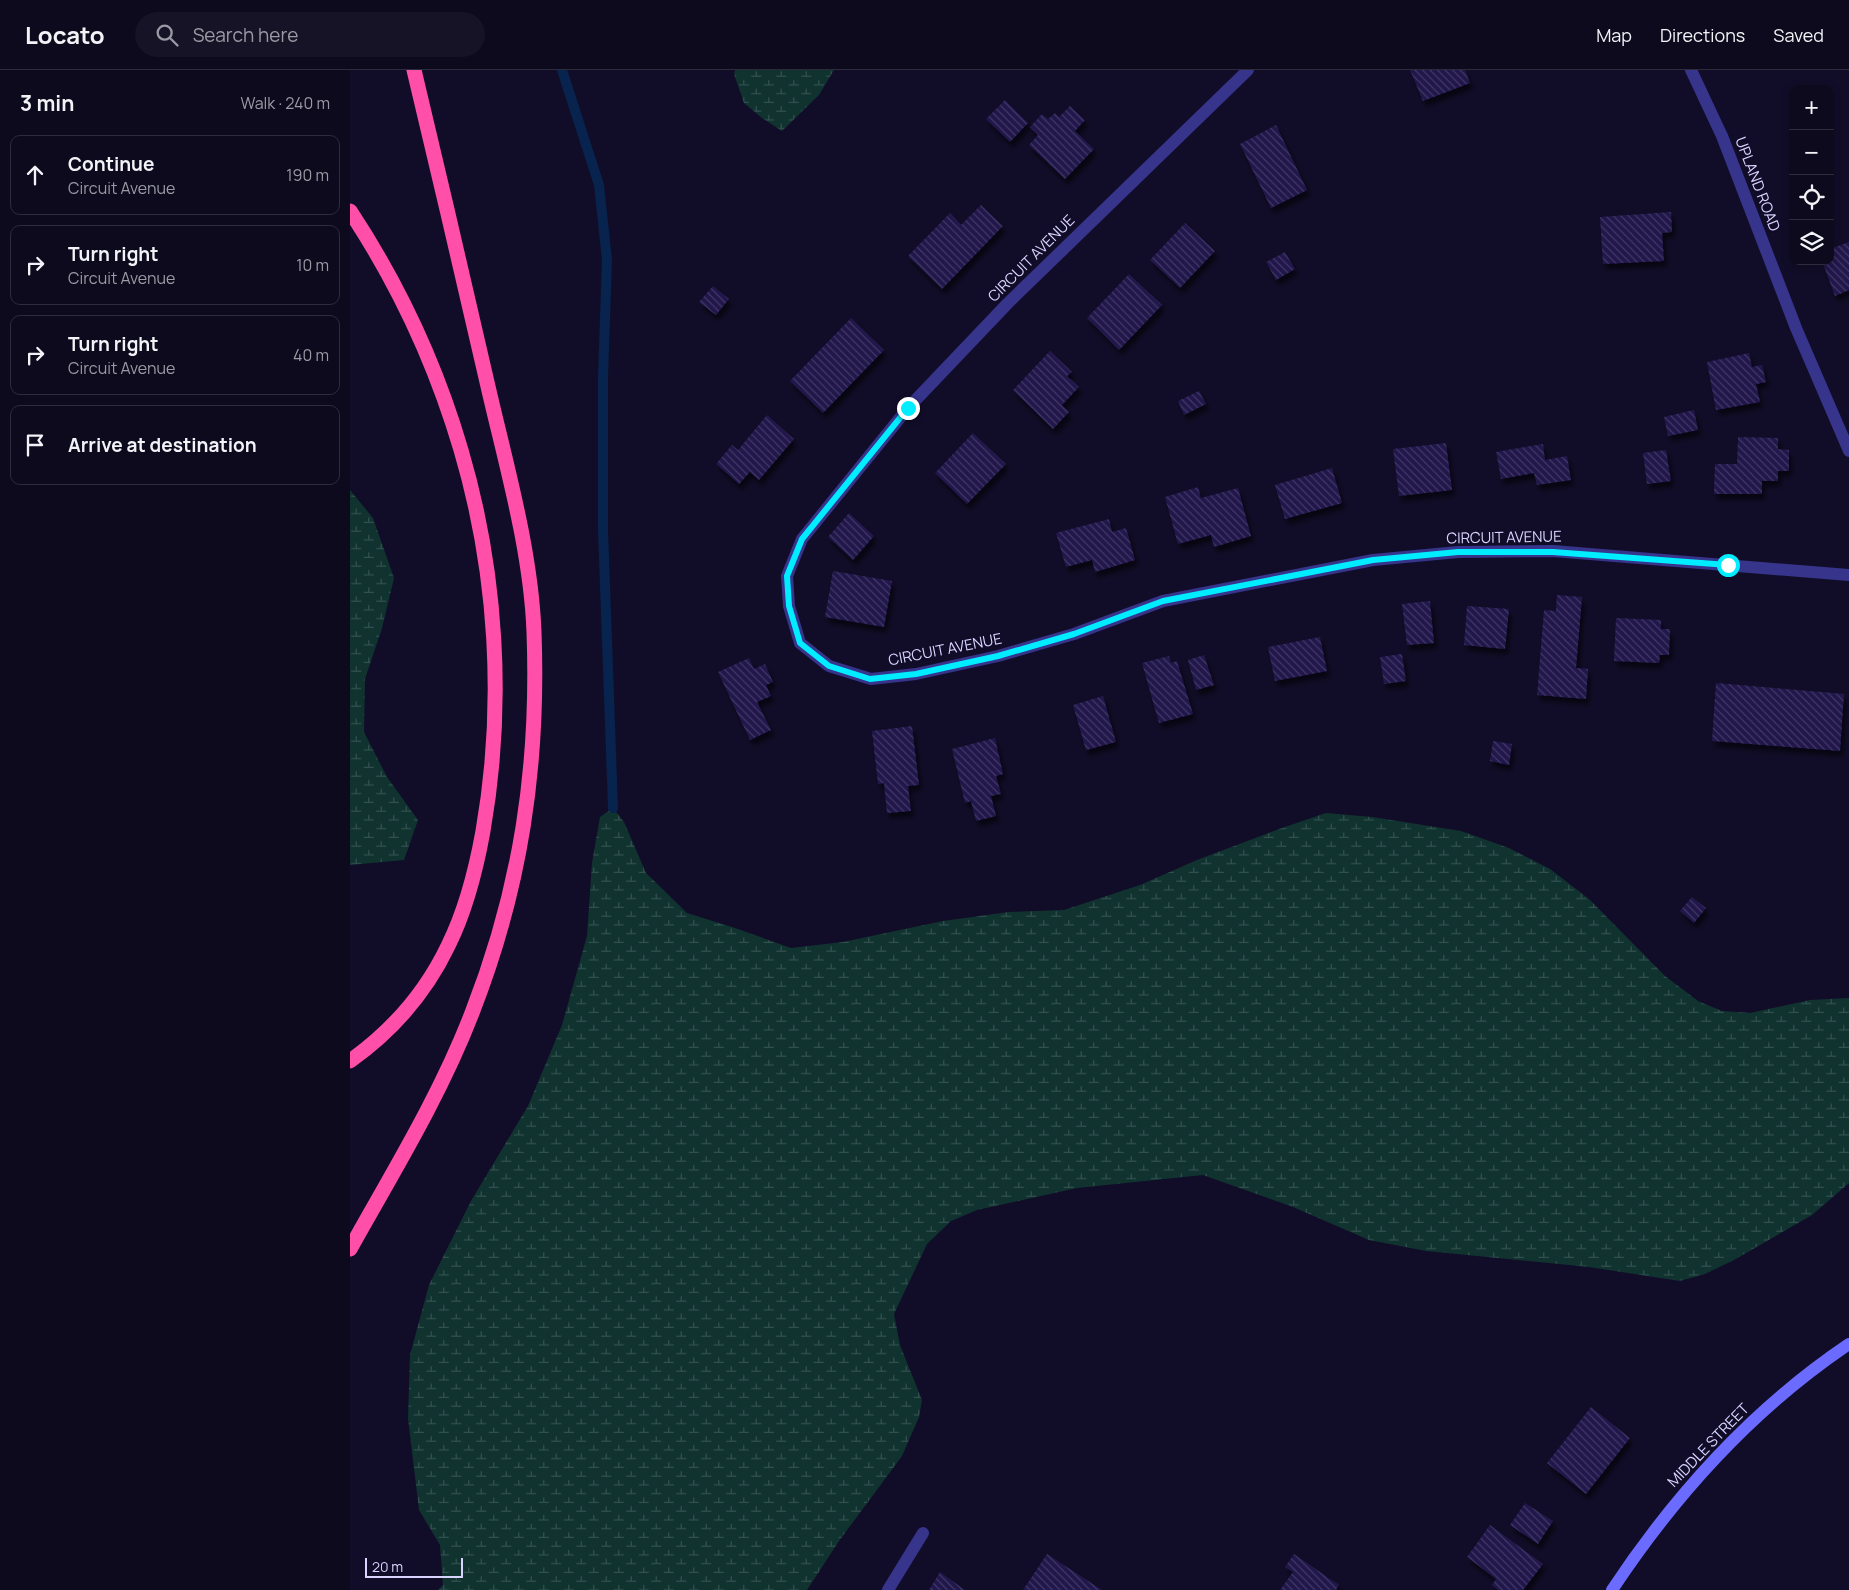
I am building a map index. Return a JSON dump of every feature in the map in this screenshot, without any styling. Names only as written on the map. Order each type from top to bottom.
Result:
[{"type":"highway","points":[[350,1249],[436,1092],[462,1038],[483,985],[504,918],[520,852],[530,790],[534,726],[534,630],[526,563],[513,490],[414,70]]},
{"type":"highway","points":[[350,211],[387,271],[421,339],[437,376],[462,450],[486,562],[493,625],[495,685],[493,741],[486,814],[474,875],[458,922],[449,945],[437,967],[408,1009],[374,1043],[350,1061]]},
{"type":"main road","name":"MIDDLE STREET","points":[[1612,1590],[1639,1549],[1675,1503],[1725,1448],[1776,1400],[1849,1344]]},
{"type":"street","name":"CIRCUIT AVENUE","points":[[1248,70],[1008,303],[908,408],[802,539],[787,576],[789,606],[800,643],[829,666],[870,679],[916,674],[998,656],[1074,634],[1163,601],[1373,560],[1458,552],[1553,552],[1849,574]]},
{"type":"street","name":"UPLAND ROAD","points":[[1691,70],[1722,136],[1796,328],[1849,451]]},
{"type":"street","points":[[888,1590],[923,1533]]},
{"type":"green space","points":[[735,70],[834,70],[819,95],[782,131],[744,103],[734,74]]},
{"type":"green space","points":[[350,490],[373,518],[394,578],[382,628],[365,679],[364,732],[387,777],[418,820],[404,860],[350,865]]},
{"type":"green space","points":[[613,808],[624,822],[646,873],[687,913],[791,948],[843,942],[943,921],[1009,912],[1064,910],[1140,885],[1197,860],[1326,813],[1372,817],[1461,831],[1509,848],[1550,869],[1589,899],[1665,976],[1698,1001],[1722,1011],[1750,1013],[1810,1000],[1849,998],[1849,1183],[1812,1215],[1734,1260],[1705,1274],[1680,1281],[1589,1267],[1426,1251],[1369,1240],[1293,1207],[1203,1175],[1077,1188],[977,1210],[951,1221],[927,1244],[894,1314],[900,1345],[922,1400],[919,1417],[902,1456],[839,1541],[807,1590],[438,1590],[443,1585],[440,1545],[419,1510],[408,1418],[410,1355],[429,1285],[471,1201],[528,1106],[562,1025],[587,936],[592,863],[600,817]]},
{"type":"building","points":[[1410,70],[1465,70],[1470,83],[1423,101]]},
{"type":"building","points":[[1005,100],[1028,123],[1010,142],[986,119]]},
{"type":"building","points":[[1070,106],[1085,120],[1075,131],[1094,149],[1065,179],[1029,145],[1038,135],[1030,127],[1042,114],[1048,119],[1055,113],[1059,117]]},
{"type":"building","points":[[1276,125],[1307,190],[1271,208],[1240,144]]},
{"type":"building","points":[[981,205],[1003,226],[942,289],[908,256],[950,213],[961,225]]},
{"type":"building","points":[[1671,212],[1672,232],[1662,233],[1664,261],[1603,264],[1600,217]]},
{"type":"building","points":[[1185,223],[1215,251],[1180,288],[1150,260]]},
{"type":"building","points":[[1849,242],[1849,290],[1835,296],[1823,265],[1834,265],[1834,248]]},
{"type":"building","points":[[1285,252],[1295,269],[1276,280],[1266,262]]},
{"type":"building","points":[[1129,274],[1162,305],[1119,350],[1087,318]]},
{"type":"building","points":[[713,286],[729,299],[716,315],[699,302]]},
{"type":"building","points":[[851,318],[884,350],[823,413],[790,381]]},
{"type":"building","points":[[1050,351],[1072,372],[1067,376],[1079,387],[1062,405],[1069,412],[1053,429],[1013,390]]},
{"type":"building","points":[[1749,353],[1752,367],[1762,365],[1766,382],[1756,384],[1760,402],[1716,410],[1707,362]]},
{"type":"building","points":[[1199,391],[1206,404],[1184,415],[1178,401]]},
{"type":"building","points":[[1694,410],[1698,430],[1668,436],[1664,417]]},
{"type":"building","points":[[767,415],[794,439],[759,480],[750,472],[739,484],[716,464],[732,445],[738,450]]},
{"type":"building","points":[[973,433],[1006,464],[967,504],[935,473]]},
{"type":"building","points":[[1738,437],[1778,438],[1778,449],[1789,450],[1789,471],[1778,471],[1778,481],[1762,481],[1762,494],[1714,494],[1715,464],[1737,464]]},
{"type":"building","points":[[1446,443],[1452,490],[1399,496],[1393,449]]},
{"type":"building","points":[[1543,444],[1545,460],[1567,456],[1571,480],[1537,485],[1534,473],[1501,479],[1496,452]]},
{"type":"building","points":[[1666,450],[1671,481],[1647,484],[1643,453]]},
{"type":"building","points":[[1332,468],[1342,503],[1285,519],[1275,485]]},
{"type":"building","points":[[1198,487],[1201,498],[1238,488],[1251,536],[1214,547],[1211,535],[1178,544],[1165,497]]},
{"type":"building","points":[[849,513],[874,536],[853,560],[828,537]]},
{"type":"building","points":[[1109,519],[1112,532],[1126,528],[1135,560],[1095,572],[1092,560],[1066,567],[1056,533]]},
{"type":"building","points":[[833,571],[892,581],[884,627],[825,617]]},
{"type":"building","points":[[1557,595],[1582,597],[1576,668],[1588,669],[1586,699],[1537,695],[1544,610],[1556,611]]},
{"type":"building","points":[[1430,601],[1434,643],[1407,645],[1402,604]]},
{"type":"building","points":[[1467,606],[1509,609],[1505,649],[1464,645]]},
{"type":"building","points":[[1616,618],[1661,620],[1661,629],[1670,629],[1669,655],[1660,655],[1659,663],[1614,661]]},
{"type":"building","points":[[1320,637],[1327,671],[1275,681],[1268,647]]},
{"type":"building","points":[[1402,654],[1406,681],[1384,684],[1380,657]]},
{"type":"building","points":[[1204,655],[1214,685],[1196,690],[1188,660]]},
{"type":"building","points":[[1169,656],[1171,663],[1177,661],[1193,714],[1159,723],[1142,663]]},
{"type":"building","points":[[749,658],[754,669],[765,664],[773,682],[766,685],[771,696],[757,702],[771,730],[750,740],[718,672]]},
{"type":"building","points":[[1716,683],[1844,694],[1840,751],[1712,741]]},
{"type":"building","points":[[1103,696],[1116,742],[1086,750],[1073,705]]},
{"type":"building","points":[[912,726],[919,785],[908,786],[911,811],[887,813],[884,783],[878,784],[872,731]]},
{"type":"building","points":[[995,738],[1003,774],[996,776],[1001,794],[991,796],[996,816],[976,821],[971,801],[965,803],[952,749]]},
{"type":"building","points":[[1493,741],[1512,744],[1509,765],[1490,761]]},
{"type":"building","points":[[1692,897],[1706,908],[1694,923],[1680,911]]},
{"type":"building","points":[[1591,1407],[1630,1438],[1586,1494],[1547,1463]]},
{"type":"building","points":[[1525,1503],[1553,1521],[1538,1544],[1510,1525]]},
{"type":"building","points":[[1490,1525],[1543,1564],[1523,1590],[1498,1590],[1492,1585],[1496,1579],[1467,1557]]},
{"type":"building","points":[[1047,1554],[1102,1590],[1023,1590]]},
{"type":"building","points":[[1294,1554],[1339,1585],[1336,1590],[1280,1590],[1293,1572],[1285,1567]]},
{"type":"building","points":[[940,1572],[965,1590],[929,1590]]},
{"type":"waterway","points":[[562,70],[599,185],[607,260],[603,377],[603,530],[613,808]]},
{"type":"route","points":[[908,408],[802,539],[787,576],[789,606],[800,643],[829,666],[870,679],[916,674],[998,656],[1074,634],[1163,601],[1373,560],[1458,552],[1553,552],[1656,558],[1728,565]]}]
